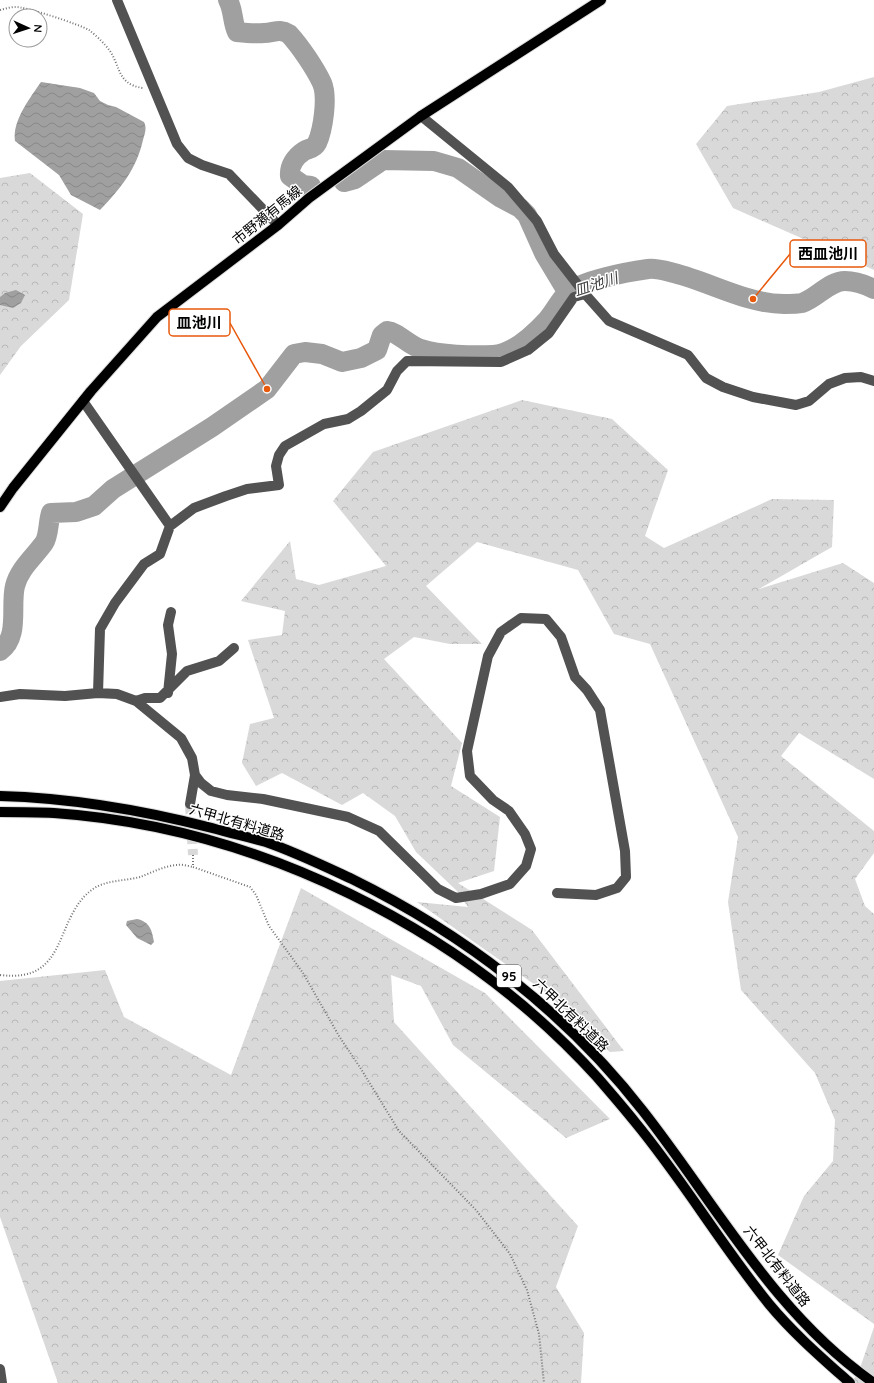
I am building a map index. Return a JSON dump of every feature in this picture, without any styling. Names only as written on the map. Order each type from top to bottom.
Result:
[{"type":"main road","name":"市野瀬有馬線","points":[[0,507],[13,488],[83,401],[157,317],[278,225],[309,198],[421,116],[601,0]]},
{"type":"main road","name":"六甲北有料道路","points":[[0,796],[68,800],[119,807],[266,842],[330,869],[381,894],[430,922],[506,973],[586,1046],[642,1109],[756,1266],[794,1312],[834,1351],[874,1383]]},
{"type":"main road","name":"六甲北有料道路","points":[[0,812],[54,813],[104,820],[152,828],[230,846],[307,873],[379,908],[419,931],[468,964],[514,999],[564,1044],[597,1077],[638,1126],[771,1306],[806,1344],[850,1383]]},
{"type":"street","points":[[117,0],[177,144],[188,158],[202,165],[229,174],[278,225]]},
{"type":"street","points":[[421,116],[508,187],[537,221],[554,254],[584,293],[609,321],[688,354],[706,378],[722,387],[753,397],[796,405],[809,401],[829,384],[845,378],[861,377],[874,382]]},
{"type":"street","points":[[98,693],[100,629],[115,603],[144,564],[160,554],[170,526],[194,508],[220,498],[247,489],[279,485],[276,466],[279,455],[285,446],[324,424],[348,419],[361,411],[387,390],[397,370],[407,361],[501,362],[533,346],[549,333],[574,298],[584,293]]},
{"type":"street","points":[[83,401],[170,526]]},
{"type":"street","points":[[168,693],[172,654],[168,625],[171,612]]},
{"type":"street","points":[[195,775],[201,784],[211,791],[228,795],[263,799],[348,817],[379,831],[438,889],[456,898],[481,894],[510,884],[526,866],[531,849],[525,834],[509,811],[493,800],[470,776],[467,751],[488,656],[501,632],[521,618],[546,619],[561,636],[575,677],[587,690],[600,710],[625,851],[626,876],[617,888],[596,895],[558,893]]},
{"type":"street","points":[[136,701],[145,698],[160,698],[168,693],[187,671],[219,661],[234,648]]},
{"type":"street","points":[[0,697],[20,694],[65,696],[98,693],[117,694],[136,701],[181,738],[192,758],[195,775],[190,804]]},
{"type":"street","points":[[0,1369],[2,1383]]},
{"type":"path","points":[[0,10],[15,7],[26,8],[88,30],[105,44],[114,55],[122,76],[128,85],[155,90]]},
{"type":"path","points":[[193,855],[193,867]]},
{"type":"path","points":[[0,975],[12,977],[26,975],[48,963],[80,901],[92,889],[101,884],[134,879],[178,864],[193,867],[250,887],[256,895],[269,926],[303,973],[339,1036],[362,1069],[399,1131],[476,1210],[510,1254],[527,1290],[539,1334],[544,1383]]},
{"type":"green space","points":[[874,77],[874,270],[733,208],[696,144],[727,106],[819,92]]},
{"type":"green space","points":[[30,173],[83,214],[69,300],[21,346],[0,375],[0,178]]},
{"type":"green space","points":[[522,400],[612,419],[668,470],[645,536],[664,548],[772,499],[834,500],[832,547],[759,589],[843,563],[874,583],[874,779],[799,733],[781,756],[874,831],[874,853],[855,879],[865,906],[874,914],[874,1324],[778,1255],[804,1196],[833,1161],[835,1120],[815,1073],[741,990],[728,902],[738,837],[650,644],[614,634],[578,570],[477,542],[426,586],[482,644],[450,644],[414,637],[384,659],[462,743],[451,786],[500,817],[494,871],[458,883],[532,930],[624,1051],[610,1052],[548,994],[417,902],[468,907],[457,891],[416,852],[395,816],[363,793],[342,805],[282,773],[256,786],[242,763],[250,724],[274,718],[248,640],[282,635],[285,611],[241,601],[290,541],[296,579],[319,585],[386,566],[333,501],[373,452]]},
{"type":"green space","points":[[301,888],[485,993],[610,1119],[566,1138],[453,1045],[421,986],[391,975],[394,1022],[578,1226],[556,1287],[584,1333],[581,1383],[58,1383],[0,1217],[0,981],[105,970],[124,1017],[231,1075]]},
{"type":"green space","points":[[874,1327],[874,1383],[850,1383],[858,1374]]},
{"type":"water","points":[[41,82],[80,88],[94,93],[100,101],[116,107],[144,122],[145,124],[146,128],[140,151],[132,170],[115,194],[100,210],[71,195],[59,175],[15,141],[16,126],[19,118],[27,102]]},
{"type":"water","points":[[16,290],[25,295],[21,303],[13,308],[0,305],[0,297],[5,293]]},
{"type":"water","points":[[137,919],[145,922],[150,927],[154,942],[151,945],[137,938],[126,925],[127,921]]},
{"type":"waterway","points":[[228,0],[237,32],[268,33],[279,31],[289,34],[307,57],[322,83],[325,96],[325,105],[323,122],[317,143],[295,159],[290,172],[290,176],[303,185],[311,186]]},
{"type":"waterway","points":[[344,182],[355,179],[383,160],[434,161],[458,168],[501,198],[520,208],[527,215],[544,253],[568,293]]},
{"type":"waterway","name":"皿池川","points":[[0,651],[6,645],[12,630],[14,594],[17,580],[23,569],[46,540],[51,513],[76,512],[94,506],[113,489],[212,427],[267,389],[294,354],[305,352],[322,354],[342,362],[361,358],[377,350],[382,335],[387,331],[395,334],[416,347],[428,351],[466,355],[501,354],[523,342],[536,331],[547,320],[567,293],[574,288],[594,280],[648,269],[658,269],[674,273],[742,297],[770,303],[802,303],[828,287],[845,281],[856,282],[874,289]]},
{"type":"tunnel","points":[[190,804],[193,855]]},
{"type":"place","name":"西皿池川","points":[[753,299]]},
{"type":"place","name":"皿池川","points":[[267,389]]}]
